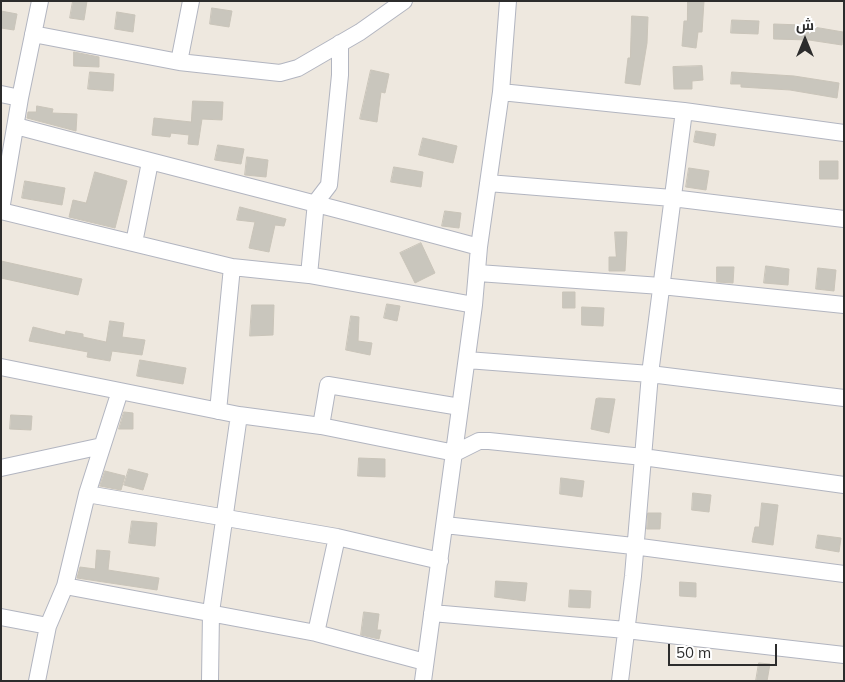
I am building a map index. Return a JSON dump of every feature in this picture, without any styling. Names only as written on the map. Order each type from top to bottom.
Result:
[{"type":"street","points":[[40,1],[20,98],[1,211],[232,267],[309,275],[474,305]]},
{"type":"street","points":[[179,62],[191,1]]},
{"type":"street","points":[[33,34],[179,62],[280,73],[298,68],[360,32],[404,1]]},
{"type":"street","points":[[423,681],[455,454],[478,273],[479,247],[501,92],[508,1]]},
{"type":"street","points":[[309,275],[316,202],[329,185],[340,75],[340,42]]},
{"type":"street","points":[[501,92],[684,111],[844,133]]},
{"type":"street","points":[[1,94],[20,98]]},
{"type":"street","points":[[620,681],[632,576],[650,374],[684,111]]},
{"type":"street","points":[[16,126],[150,162],[316,202],[479,247]]},
{"type":"street","points":[[134,243],[150,162]]},
{"type":"street","points":[[488,183],[672,198],[844,219]]},
{"type":"street","points":[[218,411],[232,267]]},
{"type":"street","points":[[478,273],[661,286],[844,304]]},
{"type":"street","points":[[467,360],[650,374],[844,398]]},
{"type":"street","points":[[1,367],[218,411],[321,426],[455,454],[479,441],[643,457],[844,485]]},
{"type":"street","points":[[321,426],[328,385],[460,407]]},
{"type":"street","points":[[37,681],[48,626],[65,586],[87,494],[120,391]]},
{"type":"street","points":[[210,681],[211,612],[239,415]]},
{"type":"street","points":[[1,468],[102,446]]},
{"type":"street","points":[[87,494],[337,537],[440,561]]},
{"type":"street","points":[[445,525],[634,546],[844,574]]},
{"type":"street","points":[[316,633],[337,537]]},
{"type":"street","points":[[65,586],[316,633],[425,662]]},
{"type":"street","points":[[432,613],[626,630],[844,655]]},
{"type":"street","points":[[1,617],[48,626]]},
{"type":"building","points":[[73,1],[87,1],[84,20],[70,18]]},
{"type":"building","points":[[688,1],[704,1],[702,32],[698,32],[696,48],[682,46],[684,21],[687,21]]},
{"type":"building","points":[[212,8],[232,11],[229,27],[210,24]]},
{"type":"building","points":[[1,11],[17,14],[14,30],[1,28]]},
{"type":"building","points":[[117,12],[135,15],[133,32],[115,29]]},
{"type":"building","points":[[632,16],[648,17],[647,43],[640,85],[625,83],[628,58],[630,58]]},
{"type":"building","points":[[732,20],[759,21],[758,34],[731,33]]},
{"type":"building","points":[[774,24],[802,25],[843,32],[842,45],[809,40],[774,39]]},
{"type":"building","points":[[74,52],[99,57],[99,67],[74,66]]},
{"type":"building","points":[[702,66],[703,80],[692,81],[692,89],[674,89],[673,67]]},
{"type":"building","points":[[371,70],[389,74],[385,93],[381,92],[377,122],[360,119]]},
{"type":"building","points":[[90,72],[114,74],[113,91],[88,89]]},
{"type":"building","points":[[732,72],[794,76],[839,83],[837,98],[790,90],[741,87],[741,84],[731,84]]},
{"type":"building","points":[[193,101],[223,102],[222,120],[202,119],[198,145],[188,144],[189,135],[171,133],[170,137],[152,135],[154,118],[191,122]]},
{"type":"building","points":[[37,106],[53,109],[52,113],[77,114],[76,131],[27,118],[28,112],[36,112]]},
{"type":"building","points":[[696,131],[716,134],[714,146],[694,142]]},
{"type":"building","points":[[423,138],[457,146],[453,163],[419,155]]},
{"type":"building","points":[[218,145],[244,149],[241,164],[215,160]]},
{"type":"building","points":[[247,157],[268,160],[266,177],[245,175]]},
{"type":"building","points":[[820,161],[838,161],[838,179],[820,179]]},
{"type":"building","points":[[394,167],[423,172],[421,187],[391,182]]},
{"type":"building","points":[[689,168],[709,171],[706,190],[686,187]]},
{"type":"building","points":[[95,172],[127,181],[115,228],[69,217],[73,200],[86,203]]},
{"type":"building","points":[[25,181],[65,188],[62,205],[22,198]]},
{"type":"building","points":[[240,207],[286,219],[284,226],[275,225],[269,252],[249,248],[255,222],[237,220]]},
{"type":"building","points":[[445,211],[461,213],[459,228],[442,226]]},
{"type":"building","points":[[615,232],[627,232],[625,271],[609,271],[609,257],[616,257]]},
{"type":"building","points":[[421,243],[435,273],[415,283],[400,253]]},
{"type":"building","points":[[1,261],[82,279],[78,295],[1,278]]},
{"type":"building","points":[[766,266],[789,269],[788,285],[764,283]]},
{"type":"building","points":[[717,267],[734,267],[733,283],[717,282]]},
{"type":"building","points":[[818,268],[836,270],[834,291],[816,289]]},
{"type":"building","points":[[563,292],[575,292],[575,308],[563,308]]},
{"type":"building","points":[[387,304],[400,306],[397,321],[384,318]]},
{"type":"building","points":[[252,305],[274,305],[273,335],[250,336]]},
{"type":"building","points":[[582,307],[604,308],[603,326],[582,325]]},
{"type":"building","points":[[351,316],[359,317],[358,341],[372,343],[370,355],[346,350]]},
{"type":"building","points":[[110,321],[124,323],[122,337],[145,340],[142,355],[112,351],[110,361],[87,357],[88,352],[29,341],[33,327],[65,335],[66,331],[83,334],[83,337],[106,342]]},
{"type":"building","points":[[140,360],[186,368],[183,384],[137,376]]},
{"type":"building","points":[[596,399],[615,399],[609,433],[591,429]]},
{"type":"building","points":[[124,412],[133,413],[133,429],[119,429]]},
{"type":"building","points":[[11,415],[32,416],[31,430],[10,429]]},
{"type":"building","points":[[359,458],[385,459],[385,477],[358,476]]},
{"type":"building","points":[[129,469],[148,474],[143,490],[124,485]]},
{"type":"building","points":[[105,471],[125,476],[121,490],[100,486]]},
{"type":"building","points":[[561,478],[584,481],[582,497],[560,494]]},
{"type":"building","points":[[693,493],[711,495],[709,512],[692,510]]},
{"type":"building","points":[[762,503],[778,505],[773,545],[752,542],[755,527],[759,527]]},
{"type":"building","points":[[648,513],[661,513],[660,529],[647,529]]},
{"type":"building","points":[[132,521],[157,523],[155,546],[129,543]]},
{"type":"building","points":[[818,535],[841,538],[839,552],[816,548]]},
{"type":"building","points":[[97,550],[110,551],[108,570],[159,578],[157,590],[77,578],[80,567],[95,569]]},
{"type":"building","points":[[496,581],[527,583],[525,601],[495,597]]},
{"type":"building","points":[[680,582],[696,583],[696,597],[680,596]]},
{"type":"building","points":[[570,590],[591,591],[590,608],[569,607]]},
{"type":"building","points":[[364,612],[379,614],[377,630],[381,630],[379,639],[361,635]]},
{"type":"building","points":[[759,663],[770,664],[767,681],[756,681]]}]
